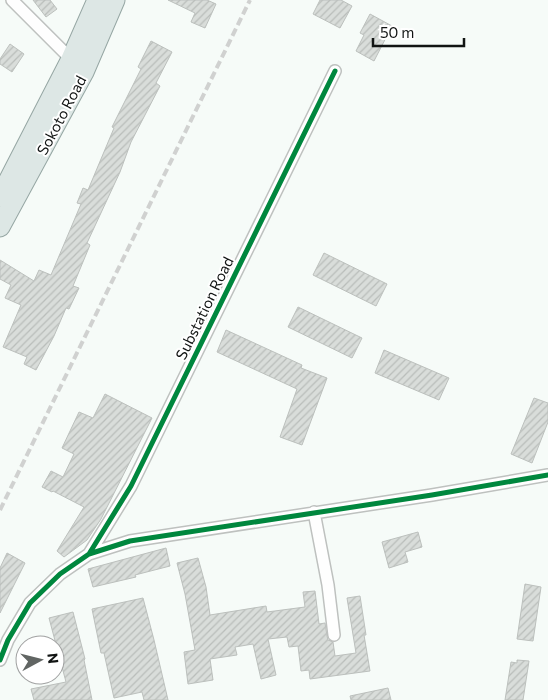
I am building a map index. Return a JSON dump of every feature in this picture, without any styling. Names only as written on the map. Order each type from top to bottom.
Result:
[{"type":"main road","name":"Sokoto Road","points":[[0,198],[71,59],[97,0]]},
{"type":"main road","name":"Sokoto Road","points":[[0,227],[84,72],[115,0]]},
{"type":"street","points":[[12,0],[71,59]]},
{"type":"street","name":"Substation Road","points":[[89,554],[131,486],[335,71]]},
{"type":"street","points":[[0,660],[8,640],[30,603],[60,574],[89,554],[130,541],[548,475]]},
{"type":"street","points":[[314,512],[328,584],[334,635]]},
{"type":"building","points":[[33,0],[50,0],[57,9],[46,17]]},
{"type":"building","points":[[168,0],[207,0],[216,4],[205,28],[191,22],[195,13]]},
{"type":"building","points":[[320,0],[341,0],[352,6],[340,28],[313,14]]},
{"type":"building","points":[[370,14],[392,26],[374,61],[356,51],[364,35],[360,33]]},
{"type":"building","points":[[151,41],[172,52],[156,83],[160,86],[131,142],[120,172],[87,243],[90,245],[73,286],[79,288],[69,309],[66,308],[36,370],[24,364],[27,357],[3,347],[21,305],[5,298],[11,285],[0,279],[0,260],[34,281],[39,270],[51,275],[81,204],[77,203],[83,188],[88,190],[114,128],[112,127],[141,69],[138,67]]},
{"type":"building","points":[[10,44],[24,54],[12,72],[0,64],[0,59]]},
{"type":"building","points":[[324,253],[387,284],[376,306],[313,275]]},
{"type":"building","points":[[298,307],[362,338],[352,358],[288,327]]},
{"type":"building","points":[[226,330],[302,365],[301,368],[327,378],[302,445],[280,437],[297,389],[217,352]]},
{"type":"building","points":[[384,350],[449,378],[439,400],[375,373]]},
{"type":"building","points":[[105,394],[152,418],[101,519],[87,540],[64,557],[57,551],[84,507],[42,487],[51,471],[63,477],[74,454],[62,448],[79,412],[93,418]]},
{"type":"building","points":[[534,398],[548,403],[548,422],[532,463],[511,454]]},
{"type":"building","points":[[418,532],[422,547],[405,552],[408,562],[389,568],[382,542]]},
{"type":"building","points":[[166,548],[170,566],[135,575],[136,577],[93,587],[88,569]]},
{"type":"building","points":[[7,553],[25,563],[0,613],[0,568]]},
{"type":"building","points":[[198,558],[206,587],[210,615],[266,606],[267,612],[305,607],[303,592],[315,591],[319,624],[325,623],[328,640],[333,642],[335,656],[356,653],[347,598],[360,596],[370,671],[310,679],[309,670],[301,671],[298,646],[289,647],[287,637],[268,639],[276,675],[261,679],[253,644],[235,647],[237,655],[210,659],[213,680],[188,684],[184,652],[195,650],[185,594],[177,563]]},
{"type":"building","points":[[525,584],[541,587],[533,641],[517,639]]},
{"type":"building","points":[[143,598],[168,700],[144,700],[142,692],[114,698],[104,653],[101,653],[92,609]]},
{"type":"building","points":[[73,612],[85,659],[92,700],[34,700],[31,689],[51,685],[65,685],[66,682],[65,635],[54,635],[49,618]]},
{"type":"building","points":[[517,660],[529,661],[523,700],[505,700],[511,662],[517,663]]},
{"type":"building","points":[[388,688],[391,700],[351,700],[350,696]]},
{"type":"railway","points":[[0,510],[250,0]]},
{"type":"cycle path","points":[[89,554],[131,486],[335,71]]},
{"type":"cycle path","points":[[0,660],[8,640],[30,603],[60,574],[89,554],[130,541],[432,495],[548,475]]}]
